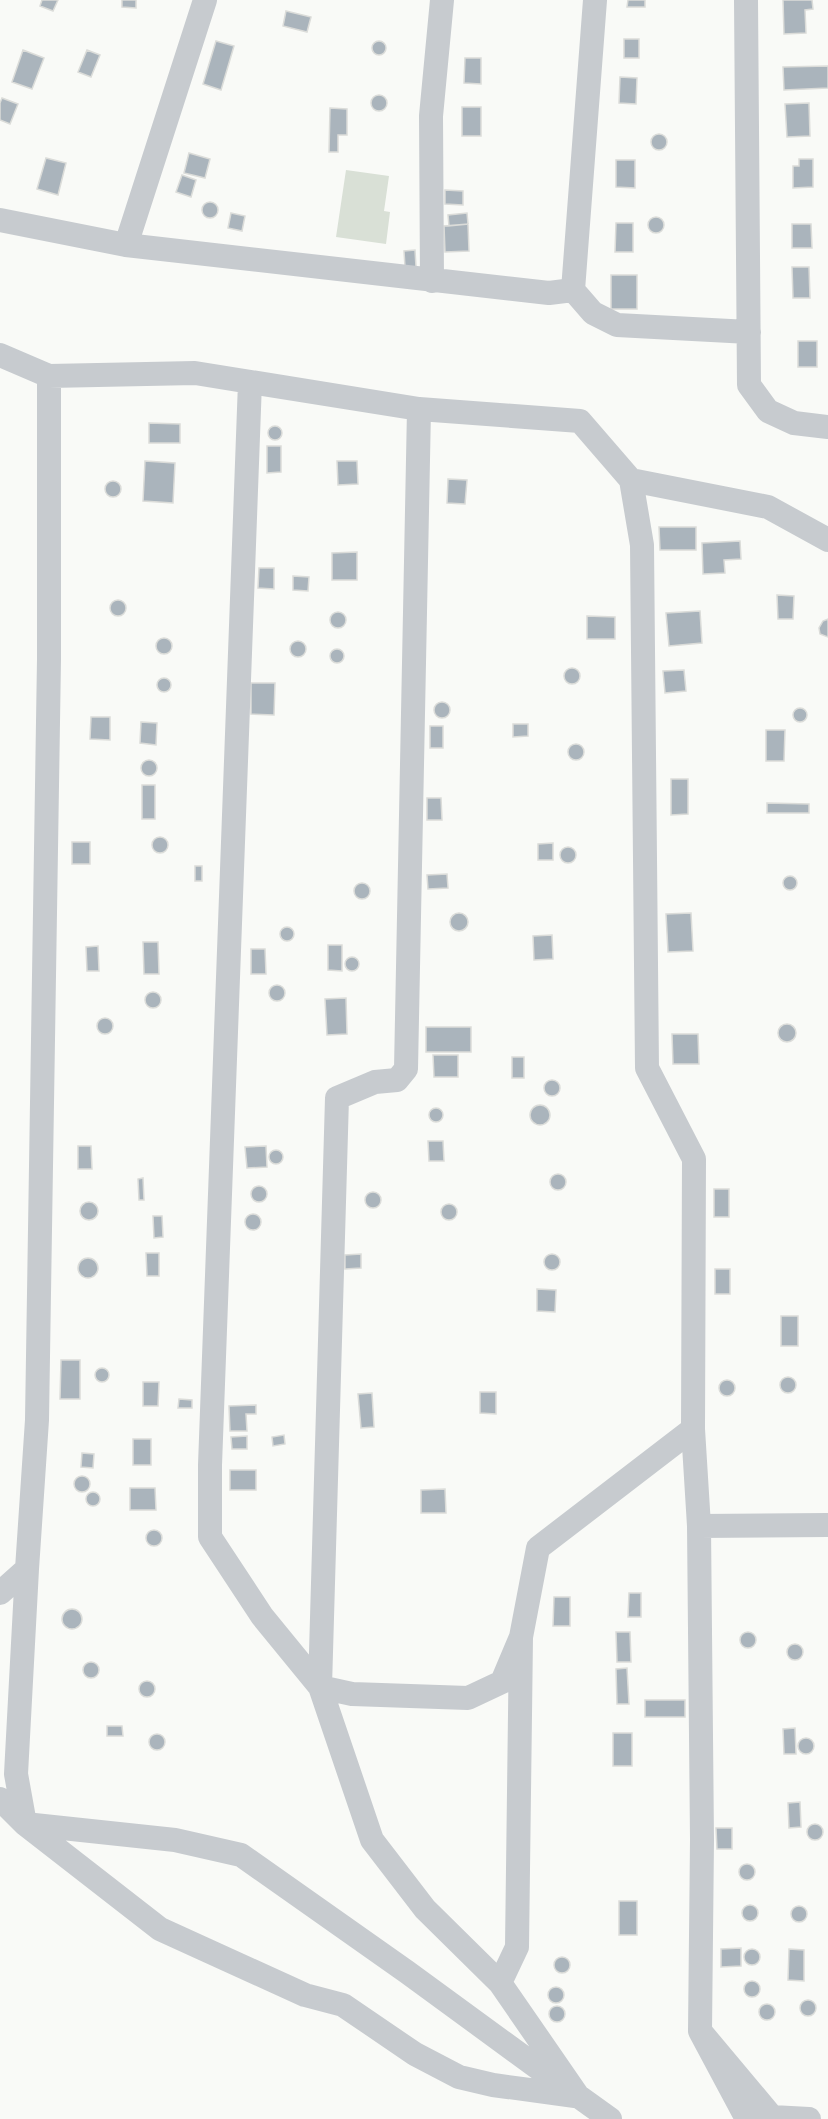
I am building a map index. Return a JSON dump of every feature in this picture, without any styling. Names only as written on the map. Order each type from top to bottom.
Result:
[{"type":"street","points":[[126,244],[205,0]]},
{"type":"street","points":[[432,281],[431,116],[442,0]]},
{"type":"street","points":[[595,0],[573,290],[593,313],[617,325],[749,332]]},
{"type":"street","points":[[746,0],[749,385],[768,411],[794,423],[828,427]]},
{"type":"street","points":[[0,220],[126,244],[432,281],[549,293],[573,290]]},
{"type":"street","points":[[0,356],[49,376],[195,373],[419,409],[580,421],[631,480],[642,545],[647,1068],[694,1159],[693,1429],[699,1526],[702,1828],[700,2031],[747,2119]]},
{"type":"street","points":[[25,1824],[16,1774],[37,1420],[49,659],[49,376]]},
{"type":"street","points":[[250,381],[210,1465],[210,1537],[262,1616],[320,1687],[352,1694],[468,1698],[502,1682],[522,1637]]},
{"type":"street","points":[[419,409],[406,1069],[397,1080],[375,1082],[337,1098],[320,1687],[372,1840],[425,1909],[500,1983],[578,2096]]},
{"type":"street","points":[[631,480],[768,507],[828,540]]},
{"type":"street","points":[[500,1983],[517,1947],[522,1637],[537,1548],[693,1429]]},
{"type":"street","points":[[699,1526],[828,1525]]},
{"type":"street","points":[[0,1593],[27,1569]]},
{"type":"street","points":[[0,1799],[25,1824],[160,1929],[304,1995],[343,2005],[415,2054],[459,2077],[493,2085],[578,2096]]},
{"type":"street","points":[[25,1824],[175,1840],[241,1855],[610,2119]]},
{"type":"street","points":[[700,2031],[772,2117],[809,2119]]},
{"type":"shaded area","points":[[346,170],[389,176],[384,211],[390,212],[386,244],[336,237]]},
{"type":"building","points":[[42,0],[58,0],[53,11],[40,6]]},
{"type":"building","points":[[122,0],[136,0],[136,8],[122,7]]},
{"type":"building","points":[[628,0],[645,0],[645,7],[627,7]]},
{"type":"building","points":[[783,0],[812,0],[813,9],[805,10],[806,33],[784,34]]},
{"type":"building","points":[[286,11],[311,17],[307,32],[283,26]]},
{"type":"building","points":[[624,39],[639,39],[639,58],[624,58]]},
{"type":"building","points":[[216,41],[234,46],[221,90],[203,84]]},
{"type":"building","points":[[376,41],[382,41],[386,48],[382,55],[376,55],[372,51],[372,45]]},
{"type":"building","points":[[23,50],[44,58],[32,89],[12,82]]},
{"type":"building","points":[[87,50],[100,55],[91,77],[78,72]]},
{"type":"building","points":[[465,58],[481,58],[481,84],[464,83]]},
{"type":"building","points":[[828,66],[828,88],[784,90],[783,67]]},
{"type":"building","points":[[620,77],[637,78],[636,104],[619,103]]},
{"type":"building","points":[[379,95],[385,97],[387,103],[385,109],[379,111],[373,109],[371,103],[373,97]]},
{"type":"building","points":[[2,98],[18,104],[10,124],[0,120]]},
{"type":"building","points":[[809,103],[810,136],[787,137],[785,104]]},
{"type":"building","points":[[462,107],[481,107],[481,136],[462,136]]},
{"type":"building","points":[[330,108],[347,109],[347,135],[338,135],[338,152],[329,152]]},
{"type":"building","points":[[659,134],[667,142],[659,150],[651,142]]},
{"type":"building","points":[[189,153],[210,159],[205,178],[184,173]]},
{"type":"building","points":[[46,158],[66,163],[58,195],[37,189]]},
{"type":"building","points":[[799,159],[813,159],[813,187],[793,188],[793,166],[799,166]]},
{"type":"building","points":[[616,160],[635,160],[635,188],[616,187]]},
{"type":"building","points":[[182,175],[196,180],[191,197],[176,192]]},
{"type":"building","points":[[445,190],[463,191],[463,205],[445,204]]},
{"type":"building","points":[[207,202],[213,202],[218,210],[216,216],[207,218],[202,213],[202,207]]},
{"type":"building","points":[[231,213],[245,216],[242,231],[228,228]]},
{"type":"building","points":[[467,213],[468,224],[449,226],[448,215]]},
{"type":"building","points":[[656,217],[662,219],[664,225],[662,231],[656,233],[650,231],[648,225],[650,219]]},
{"type":"building","points":[[616,223],[633,223],[633,252],[615,252]]},
{"type":"building","points":[[468,224],[469,251],[445,252],[444,226]]},
{"type":"building","points":[[792,224],[811,224],[812,248],[792,248]]},
{"type":"building","points":[[415,250],[416,267],[405,267],[404,251]]},
{"type":"building","points":[[792,267],[809,267],[810,298],[793,298]]},
{"type":"building","points":[[611,275],[637,275],[637,309],[611,309]]},
{"type":"building","points":[[798,341],[817,341],[817,367],[798,367]]},
{"type":"building","points":[[149,423],[180,424],[180,443],[149,443]]},
{"type":"building","points":[[275,426],[280,428],[282,433],[280,438],[275,440],[270,438],[268,433],[270,428]]},
{"type":"building","points":[[267,446],[281,446],[281,472],[267,473]]},
{"type":"building","points":[[145,461],[175,463],[173,503],[143,501]]},
{"type":"building","points":[[337,461],[357,461],[358,484],[338,485]]},
{"type":"building","points":[[448,479],[467,480],[465,504],[447,503]]},
{"type":"building","points":[[110,481],[116,481],[121,489],[119,495],[110,497],[105,492],[105,486]]},
{"type":"building","points":[[659,527],[696,527],[696,550],[660,550]]},
{"type":"building","points":[[740,541],[741,559],[724,560],[725,573],[703,574],[702,543]]},
{"type":"building","points":[[357,552],[357,580],[332,580],[332,553]]},
{"type":"building","points":[[259,568],[274,568],[274,589],[258,588]]},
{"type":"building","points":[[293,576],[309,577],[308,591],[293,590]]},
{"type":"building","points":[[777,595],[794,596],[793,619],[778,619]]},
{"type":"building","points":[[115,600],[121,600],[126,608],[124,614],[115,616],[110,611],[110,605]]},
{"type":"building","points":[[700,611],[702,643],[669,646],[666,613]]},
{"type":"building","points":[[338,612],[346,620],[338,628],[330,620]]},
{"type":"building","points":[[587,616],[615,617],[615,639],[587,639]]},
{"type":"building","points":[[828,619],[828,637],[820,634],[819,628],[823,621]]},
{"type":"building","points":[[164,638],[170,640],[172,646],[170,652],[164,654],[158,652],[156,646],[158,640]]},
{"type":"building","points":[[298,641],[304,643],[306,649],[304,655],[298,657],[292,655],[290,649],[292,643]]},
{"type":"building","points":[[334,649],[340,649],[344,656],[340,663],[334,663],[330,659],[330,653]]},
{"type":"building","points":[[572,668],[578,670],[580,676],[578,682],[572,684],[566,682],[564,676],[566,670]]},
{"type":"building","points":[[684,670],[686,691],[665,693],[663,671]]},
{"type":"building","points":[[164,678],[169,680],[171,685],[169,690],[164,692],[159,690],[157,685],[159,680]]},
{"type":"building","points":[[251,683],[275,683],[274,715],[251,714]]},
{"type":"building","points":[[442,702],[448,704],[450,710],[448,716],[442,718],[436,716],[434,710],[436,704]]},
{"type":"building","points":[[797,708],[803,708],[807,715],[803,722],[797,722],[793,718],[793,712]]},
{"type":"building","points":[[91,717],[110,717],[110,740],[90,739]]},
{"type":"building","points":[[141,722],[157,723],[156,745],[140,743]]},
{"type":"building","points":[[513,724],[528,724],[528,736],[513,737]]},
{"type":"building","points":[[430,726],[443,726],[443,748],[430,748]]},
{"type":"building","points":[[766,730],[785,730],[784,761],[766,761]]},
{"type":"building","points":[[576,744],[584,752],[576,760],[568,752]]},
{"type":"building","points":[[146,760],[152,760],[157,768],[155,774],[146,776],[141,771],[141,765]]},
{"type":"building","points":[[671,779],[688,779],[688,814],[671,815]]},
{"type":"building","points":[[142,785],[155,785],[155,819],[142,819]]},
{"type":"building","points":[[427,798],[441,798],[442,820],[427,820]]},
{"type":"building","points":[[767,803],[809,804],[809,813],[767,813]]},
{"type":"building","points":[[157,837],[163,837],[168,845],[166,851],[157,853],[152,848],[152,842]]},
{"type":"building","points":[[72,842],[90,842],[90,864],[72,864]]},
{"type":"building","points":[[553,843],[553,860],[538,860],[538,844]]},
{"type":"building","points":[[568,847],[576,855],[568,863],[560,855]]},
{"type":"building","points":[[195,866],[202,866],[202,881],[195,881]]},
{"type":"building","points":[[447,874],[448,888],[428,889],[427,875]]},
{"type":"building","points":[[787,876],[793,876],[797,883],[793,890],[787,890],[783,886],[783,880]]},
{"type":"building","points":[[362,883],[370,891],[362,899],[354,891]]},
{"type":"building","points":[[459,913],[465,916],[468,922],[465,928],[459,931],[453,928],[450,922],[453,916]]},
{"type":"building","points":[[691,913],[693,951],[668,952],[666,914]]},
{"type":"building","points":[[287,927],[292,929],[294,934],[292,939],[287,941],[282,939],[280,934],[282,929]]},
{"type":"building","points":[[552,935],[553,959],[534,960],[533,936]]},
{"type":"building","points":[[143,942],[158,942],[159,974],[144,974]]},
{"type":"building","points":[[328,945],[342,945],[342,971],[328,970]]},
{"type":"building","points":[[98,946],[99,971],[87,971],[86,947]]},
{"type":"building","points":[[251,949],[265,949],[266,974],[251,974]]},
{"type":"building","points":[[349,957],[355,957],[359,964],[355,971],[349,971],[345,967],[345,961]]},
{"type":"building","points":[[277,985],[285,993],[277,1001],[269,993]]},
{"type":"building","points":[[150,992],[156,992],[161,1000],[159,1006],[150,1008],[145,1003],[145,997]]},
{"type":"building","points":[[346,998],[347,1034],[327,1035],[325,999]]},
{"type":"building","points":[[102,1018],[108,1018],[113,1026],[111,1032],[102,1034],[97,1029],[97,1023]]},
{"type":"building","points":[[783,1024],[791,1024],[796,1029],[794,1040],[783,1042],[778,1037],[778,1029]]},
{"type":"building","points":[[426,1027],[471,1027],[471,1052],[426,1052]]},
{"type":"building","points":[[672,1034],[698,1034],[699,1064],[673,1064]]},
{"type":"building","points":[[433,1055],[458,1055],[458,1077],[434,1077]]},
{"type":"building","points":[[512,1057],[524,1057],[524,1078],[512,1078]]},
{"type":"building","points":[[552,1080],[560,1088],[552,1096],[544,1088]]},
{"type":"building","points":[[540,1105],[547,1108],[550,1115],[547,1122],[540,1125],[533,1122],[530,1115],[533,1108]]},
{"type":"building","points":[[433,1108],[439,1108],[443,1115],[439,1122],[433,1122],[429,1118],[429,1112]]},
{"type":"building","points":[[428,1141],[443,1141],[444,1161],[429,1161]]},
{"type":"building","points":[[78,1146],[91,1146],[92,1169],[78,1169]]},
{"type":"building","points":[[266,1146],[267,1167],[247,1168],[245,1147]]},
{"type":"building","points":[[276,1150],[281,1152],[283,1157],[281,1162],[276,1164],[271,1162],[269,1157],[271,1152]]},
{"type":"building","points":[[558,1174],[566,1182],[558,1190],[550,1182]]},
{"type":"building","points":[[143,1178],[144,1200],[139,1200],[138,1179]]},
{"type":"building","points":[[259,1186],[265,1188],[267,1194],[265,1200],[259,1202],[253,1200],[251,1194],[253,1188]]},
{"type":"building","points":[[714,1189],[729,1189],[729,1217],[714,1217]]},
{"type":"building","points":[[373,1192],[381,1200],[373,1208],[365,1200]]},
{"type":"building","points":[[89,1202],[95,1205],[98,1211],[95,1217],[89,1220],[83,1217],[80,1211],[83,1205]]},
{"type":"building","points":[[449,1204],[457,1212],[449,1220],[441,1212]]},
{"type":"building","points":[[250,1214],[256,1214],[261,1222],[259,1228],[250,1230],[245,1225],[245,1219]]},
{"type":"building","points":[[153,1216],[162,1216],[163,1237],[154,1238]]},
{"type":"building","points":[[146,1253],[159,1253],[159,1276],[147,1276]]},
{"type":"building","points":[[361,1254],[361,1268],[345,1269],[345,1255]]},
{"type":"building","points":[[552,1254],[560,1262],[552,1270],[544,1262]]},
{"type":"building","points":[[88,1258],[95,1261],[98,1268],[95,1275],[88,1278],[81,1275],[78,1268],[81,1261]]},
{"type":"building","points":[[715,1269],[730,1269],[730,1294],[715,1294]]},
{"type":"building","points":[[537,1289],[556,1290],[555,1312],[537,1311]]},
{"type":"building","points":[[781,1316],[798,1316],[798,1346],[781,1346]]},
{"type":"building","points":[[61,1360],[80,1360],[80,1399],[60,1399]]},
{"type":"building","points":[[99,1368],[105,1368],[109,1375],[105,1382],[99,1382],[95,1378],[95,1372]]},
{"type":"building","points":[[788,1377],[796,1385],[788,1393],[780,1385]]},
{"type":"building","points":[[727,1380],[735,1388],[727,1396],[719,1388]]},
{"type":"building","points":[[143,1382],[159,1382],[158,1406],[143,1406]]},
{"type":"building","points":[[480,1392],[496,1392],[496,1414],[480,1413]]},
{"type":"building","points":[[372,1393],[374,1427],[361,1428],[358,1394]]},
{"type":"building","points":[[179,1399],[192,1400],[192,1408],[178,1408]]},
{"type":"building","points":[[256,1405],[256,1414],[246,1414],[247,1431],[230,1431],[229,1406]]},
{"type":"building","points":[[284,1435],[285,1444],[273,1446],[272,1437]]},
{"type":"building","points":[[247,1436],[247,1449],[232,1449],[231,1437]]},
{"type":"building","points":[[133,1439],[151,1439],[151,1465],[133,1465]]},
{"type":"building","points":[[82,1453],[94,1454],[93,1468],[81,1467]]},
{"type":"building","points":[[230,1470],[256,1470],[256,1490],[230,1490]]},
{"type":"building","points":[[82,1476],[88,1478],[90,1484],[88,1490],[82,1492],[76,1490],[74,1484],[76,1478]]},
{"type":"building","points":[[130,1488],[155,1488],[156,1510],[130,1510]]},
{"type":"building","points":[[445,1489],[446,1513],[421,1513],[421,1490]]},
{"type":"building","points":[[90,1492],[96,1492],[100,1499],[96,1506],[90,1506],[86,1502],[86,1496]]},
{"type":"building","points":[[154,1530],[162,1538],[154,1546],[146,1538]]},
{"type":"building","points":[[629,1593],[641,1593],[641,1617],[628,1617]]},
{"type":"building","points":[[554,1597],[570,1597],[570,1626],[553,1626]]},
{"type":"building","points":[[68,1609],[76,1609],[82,1615],[82,1623],[76,1629],[68,1629],[62,1623],[62,1615]]},
{"type":"building","points":[[616,1632],[630,1632],[631,1662],[617,1662]]},
{"type":"building","points":[[748,1632],[756,1640],[748,1648],[740,1640]]},
{"type":"building","points":[[795,1644],[803,1652],[795,1660],[787,1652]]},
{"type":"building","points":[[88,1662],[94,1662],[99,1670],[97,1676],[88,1678],[83,1673],[83,1667]]},
{"type":"building","points":[[627,1668],[629,1704],[617,1704],[616,1669]]},
{"type":"building","points":[[147,1681],[153,1683],[155,1689],[153,1695],[147,1697],[141,1695],[139,1689],[141,1683]]},
{"type":"building","points":[[645,1700],[685,1700],[685,1717],[645,1717]]},
{"type":"building","points":[[107,1726],[122,1726],[123,1736],[107,1736]]},
{"type":"building","points":[[795,1728],[796,1754],[784,1754],[783,1729]]},
{"type":"building","points":[[613,1733],[632,1733],[632,1766],[613,1766]]},
{"type":"building","points":[[154,1734],[160,1734],[165,1742],[163,1748],[154,1750],[149,1745],[149,1739]]},
{"type":"building","points":[[806,1738],[814,1746],[806,1754],[798,1746]]},
{"type":"building","points":[[800,1802],[801,1827],[789,1828],[788,1803]]},
{"type":"building","points":[[815,1824],[823,1832],[815,1840],[807,1832]]},
{"type":"building","points":[[716,1828],[732,1828],[732,1849],[717,1849]]},
{"type":"building","points":[[747,1864],[755,1872],[747,1880],[739,1872]]},
{"type":"building","points":[[619,1901],[637,1901],[637,1935],[619,1935]]},
{"type":"building","points":[[750,1905],[758,1913],[750,1921],[742,1913]]},
{"type":"building","points":[[799,1906],[807,1914],[799,1922],[791,1914]]},
{"type":"building","points":[[741,1948],[741,1966],[721,1967],[721,1949]]},
{"type":"building","points":[[752,1949],[760,1957],[752,1965],[744,1957]]},
{"type":"building","points":[[789,1949],[804,1950],[804,1981],[788,1980]]},
{"type":"building","points":[[562,1957],[570,1965],[562,1973],[554,1965]]},
{"type":"building","points":[[752,1981],[760,1989],[752,1997],[744,1989]]},
{"type":"building","points":[[556,1987],[564,1995],[556,2003],[548,1995]]},
{"type":"building","points":[[808,2000],[816,2008],[808,2016],[800,2008]]},
{"type":"building","points":[[767,2004],[775,2012],[767,2020],[759,2012]]},
{"type":"building","points":[[557,2006],[565,2014],[557,2022],[549,2014]]}]
